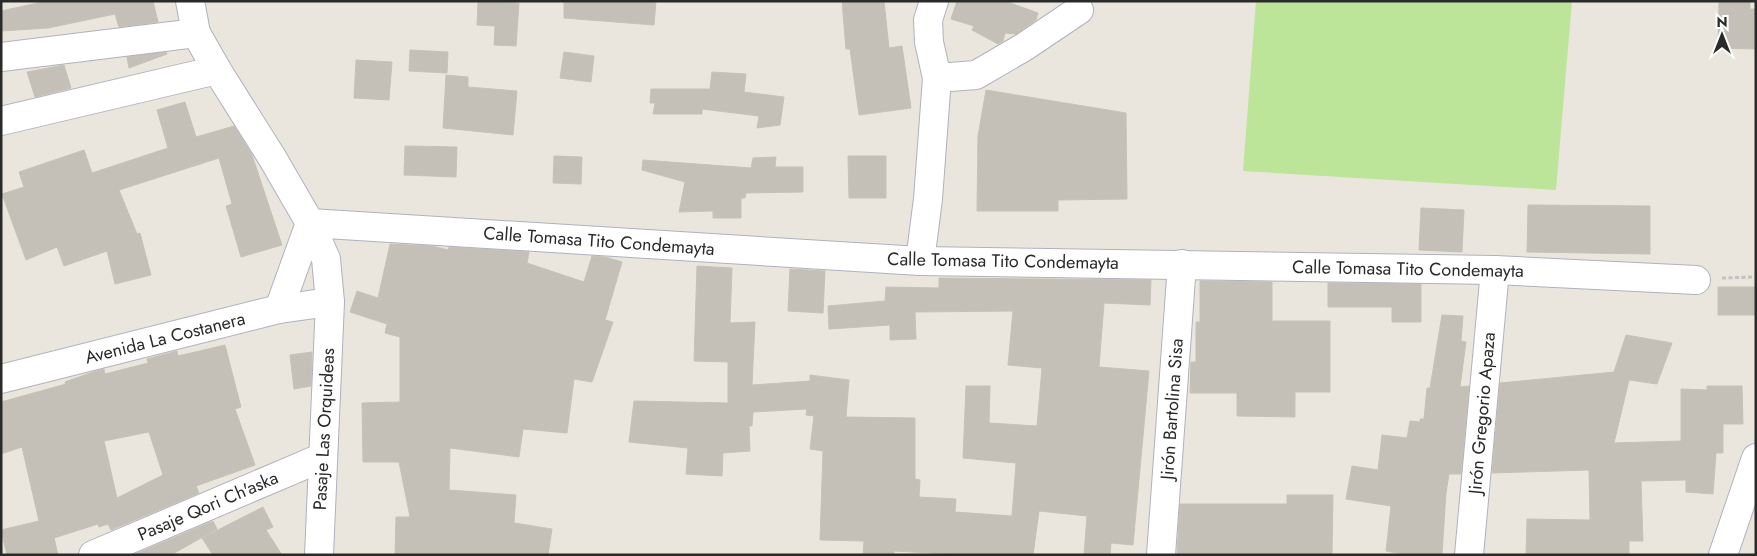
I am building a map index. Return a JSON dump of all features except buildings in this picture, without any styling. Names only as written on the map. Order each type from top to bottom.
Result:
[{"type":"street","name":"Pasaje Las Orquideas","points":[[190,1],[196,33],[310,223],[326,259],[330,302],[319,555]]},
{"type":"street","points":[[920,261],[928,199],[937,78],[929,42],[928,20],[934,1]]},
{"type":"street","points":[[937,78],[976,75],[1024,47],[1079,10]]},
{"type":"street","points":[[1,57],[196,33]]},
{"type":"street","points":[[1,121],[217,70]]},
{"type":"street","points":[[278,309],[310,223]]},
{"type":"street","name":"Calle Tomasa Tito Condemayta","points":[[310,223],[920,261],[1495,270],[1696,280]]},
{"type":"street","name":"Jirón Bartolina Sisa","points":[[1161,555],[1182,264]]},
{"type":"street","name":"Jirón Gregorio Apaza","points":[[1469,555],[1495,270]]},
{"type":"street","name":"Avenida La Costanera","points":[[1,379],[278,309],[330,302]]},
{"type":"street","name":"Pasaje Qori Ch'aska","points":[[93,555],[323,456]]},
{"type":"street","points":[[1723,555],[1756,458]]},
{"type":"path","points":[[1696,280],[1756,277]]},
{"type":"green space","points":[[1256,1],[1572,1],[1556,190],[1243,171]]}]
